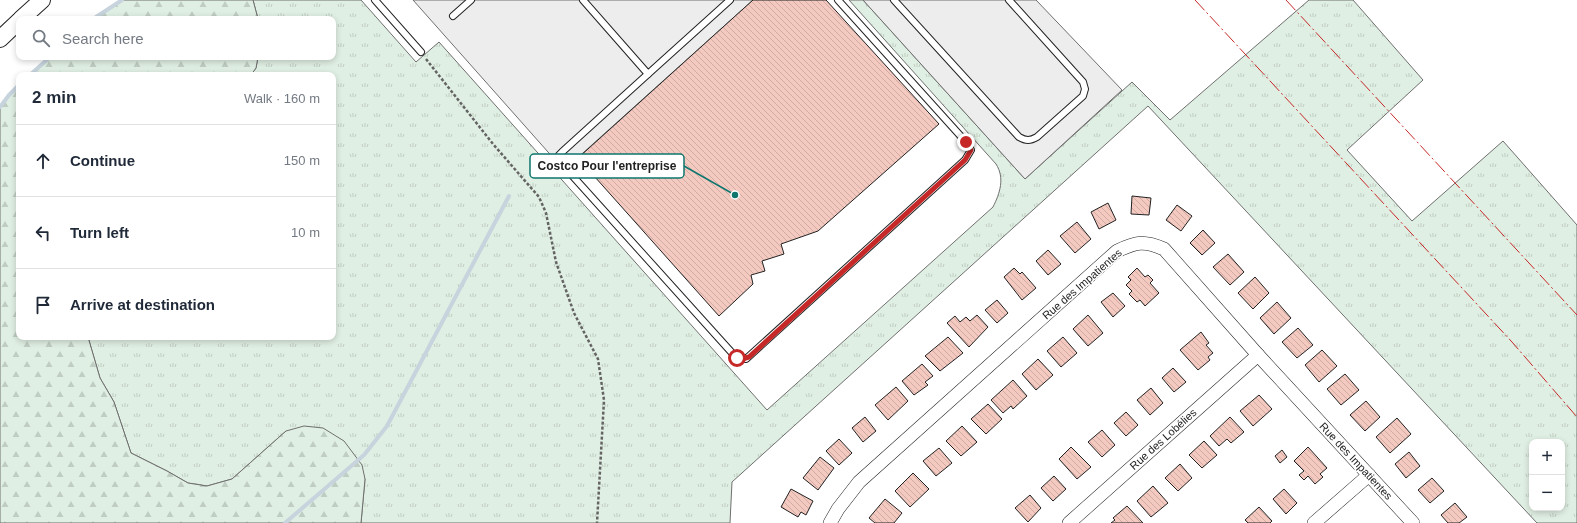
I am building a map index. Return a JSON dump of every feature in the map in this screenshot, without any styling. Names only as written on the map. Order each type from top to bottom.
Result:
[{"type":"street","points":[[24,16],[42,0]]},
{"type":"street","points":[[0,39],[16,24]]},
{"type":"street","name":"Rue des Impatientes","points":[[830,523],[838,509],[860,482],[1117,251],[1133,243],[1150,243],[1164,249],[1258,355],[1413,523]]},
{"type":"street","name":"Rue des Lobélies","points":[[1069,523],[1258,355]]},
{"type":"street","points":[[1314,523],[1369,475]]},
{"type":"lane","points":[[376,0],[421,52]]},
{"type":"lane","points":[[453,16],[471,0]]},
{"type":"lane","points":[[583,0],[648,74]]},
{"type":"lane","points":[[730,0],[559,155],[560,162],[733,354],[737,358],[746,359],[965,160],[971,150],[966,142],[838,0]]},
{"type":"lane","points":[[894,0],[1019,137],[1025,140],[1032,140],[1083,96],[1085,89],[1083,82],[1009,0]]},
{"type":"path","points":[[421,52],[493,144],[539,197],[546,213],[556,262],[574,314],[598,359],[604,400],[597,523]]},
{"type":"green space","points":[[122,0],[253,0],[257,16],[98,16]]},
{"type":"green space","points":[[253,0],[361,0],[416,62],[439,42],[767,410],[993,207],[998,196],[1000,186],[1001,180],[999,169],[996,164],[849,0],[863,0],[1025,179],[1132,82],[1170,120],[1309,0],[1353,0],[1423,80],[1347,150],[1412,221],[1503,141],[1577,225],[1577,523],[1537,523],[1148,106],[732,482],[730,523],[361,523],[365,479],[286,431],[232,479],[207,486],[188,483],[131,453],[114,402],[100,378],[89,340],[336,340],[336,72],[253,72],[256,68],[257,60],[336,60],[336,16],[257,16]]},
{"type":"green space","points":[[47,60],[257,60],[256,68],[253,72],[33,72]]},
{"type":"green space","points":[[16,88],[16,340],[89,340],[100,378],[114,402],[131,453],[188,483],[207,486],[232,479],[286,431],[304,426],[323,428],[344,441],[362,465],[365,479],[361,523],[0,523],[0,107]]},
{"type":"shaded area","points":[[413,0],[753,0],[564,170]]},
{"type":"shaded area","points":[[863,0],[1036,0],[1122,90],[1025,179]]},
{"type":"building","points":[[753,0],[826,0],[939,124],[818,231],[781,244],[784,254],[762,261],[765,271],[751,275],[753,284],[719,316],[578,158]]},
{"type":"building","points":[[1132,196],[1151,198],[1149,215],[1131,214]]},
{"type":"building","points":[[1108,203],[1116,220],[1099,229],[1091,212]]},
{"type":"building","points":[[1177,205],[1192,216],[1181,231],[1166,220]]},
{"type":"building","points":[[1077,222],[1091,239],[1075,253],[1060,236]]},
{"type":"building","points":[[1203,230],[1215,243],[1202,255],[1190,243]]},
{"type":"building","points":[[1048,250],[1061,264],[1048,275],[1036,261]]},
{"type":"building","points":[[1228,254],[1244,272],[1230,285],[1213,267]]},
{"type":"building","points":[[1014,268],[1020,274],[1022,272],[1036,288],[1022,300],[1004,277]]},
{"type":"building","points":[[1137,268],[1145,277],[1148,275],[1153,280],[1150,283],[1159,293],[1145,306],[1140,300],[1137,302],[1129,294],[1132,291],[1126,285],[1131,280],[1128,277]]},
{"type":"building","points":[[1255,277],[1269,293],[1253,309],[1238,293]]},
{"type":"building","points":[[1113,293],[1125,306],[1113,317],[1101,302]]},
{"type":"building","points":[[997,300],[1008,313],[997,323],[985,310]]},
{"type":"building","points":[[1277,302],[1291,318],[1274,334],[1260,318]]},
{"type":"building","points":[[977,315],[988,327],[969,347],[947,323],[955,316],[960,322],[966,317],[970,321]]},
{"type":"building","points":[[1088,315],[1103,333],[1088,346],[1073,329]]},
{"type":"building","points":[[1298,328],[1313,345],[1297,358],[1282,342]]},
{"type":"building","points":[[1201,332],[1209,343],[1206,345],[1213,353],[1208,357],[1210,360],[1198,370],[1180,350]]},
{"type":"building","points":[[948,337],[963,353],[940,371],[925,356]]},
{"type":"building","points":[[1063,337],[1077,353],[1061,367],[1047,351]]},
{"type":"building","points":[[1322,350],[1337,366],[1319,382],[1305,365]]},
{"type":"building","points":[[1038,359],[1053,375],[1036,390],[1022,374]]},
{"type":"building","points":[[922,364],[933,376],[925,382],[928,385],[914,395],[902,381]]},
{"type":"building","points":[[1173,368],[1186,382],[1174,392],[1162,378]]},
{"type":"building","points":[[1345,374],[1359,390],[1341,405],[1327,389]]},
{"type":"building","points":[[1013,380],[1027,396],[1013,409],[1011,406],[1003,413],[991,400]]},
{"type":"building","points":[[896,387],[908,401],[888,420],[875,405]]},
{"type":"building","points":[[1151,388],[1163,403],[1150,415],[1137,400]]},
{"type":"building","points":[[1259,395],[1272,409],[1253,426],[1240,411]]},
{"type":"building","points":[[1366,401],[1380,417],[1365,431],[1350,415]]},
{"type":"building","points":[[988,404],[1002,419],[986,434],[971,419]]},
{"type":"building","points":[[1126,412],[1138,425],[1126,436],[1114,423]]},
{"type":"building","points":[[865,417],[876,431],[863,442],[852,428]]},
{"type":"building","points":[[1230,417],[1244,432],[1231,443],[1227,439],[1219,446],[1210,436]]},
{"type":"building","points":[[1397,418],[1411,434],[1390,453],[1376,437]]},
{"type":"building","points":[[962,426],[977,442],[961,456],[946,441]]},
{"type":"building","points":[[1102,430],[1115,445],[1102,457],[1088,442]]},
{"type":"building","points":[[839,439],[852,453],[839,465],[826,451]]},
{"type":"building","points":[[1204,441],[1217,455],[1202,468],[1189,455]]},
{"type":"building","points":[[1071,447],[1091,467],[1077,479],[1059,459]]},
{"type":"building","points":[[1308,447],[1327,468],[1320,474],[1323,477],[1315,484],[1308,476],[1304,480],[1299,475],[1304,471],[1294,461]]},
{"type":"building","points":[[939,448],[952,463],[936,476],[923,461]]},
{"type":"building","points":[[1282,450],[1287,457],[1280,463],[1275,456]]},
{"type":"building","points":[[1409,452],[1420,466],[1406,478],[1395,464]]},
{"type":"building","points":[[820,457],[834,468],[818,490],[803,478]]},
{"type":"building","points":[[1180,464],[1192,478],[1178,491],[1165,478]]},
{"type":"building","points":[[913,473],[929,489],[910,507],[895,491]]},
{"type":"building","points":[[1054,476],[1066,489],[1053,501],[1041,488]]},
{"type":"building","points":[[1432,478],[1444,491],[1430,503],[1418,490]]},
{"type":"building","points":[[1153,486],[1168,503],[1151,517],[1137,501]]},
{"type":"building","points":[[791,489],[813,501],[806,515],[801,512],[798,517],[781,507]]},
{"type":"building","points":[[1284,489],[1297,503],[1286,514],[1273,499]]},
{"type":"building","points":[[1030,495],[1041,508],[1028,522],[1015,508]]},
{"type":"building","points":[[885,499],[902,513],[894,523],[875,523],[869,518]]},
{"type":"building","points":[[1455,503],[1467,517],[1459,523],[1448,523],[1441,515]]},
{"type":"building","points":[[1127,506],[1143,523],[1111,523],[1115,520],[1113,518]]},
{"type":"building","points":[[1259,507],[1272,521],[1270,523],[1248,523],[1245,520]]},
{"type":"waterway","points":[[98,16],[122,0]]},
{"type":"waterway","points":[[33,72],[47,60]]},
{"type":"waterway","points":[[0,107],[16,88]]},
{"type":"waterway","points":[[285,523],[364,455],[387,426],[509,196]]},
{"type":"power","points":[[1195,0],[1512,342],[1577,417]]},
{"type":"power","points":[[1286,0],[1577,315]]},
{"type":"place","name":"Costco Pour l'entreprise","points":[[735,195]]},
{"type":"route","points":[[737,358],[746,359],[749,357],[965,160],[971,150],[970,146],[966,142]]}]
